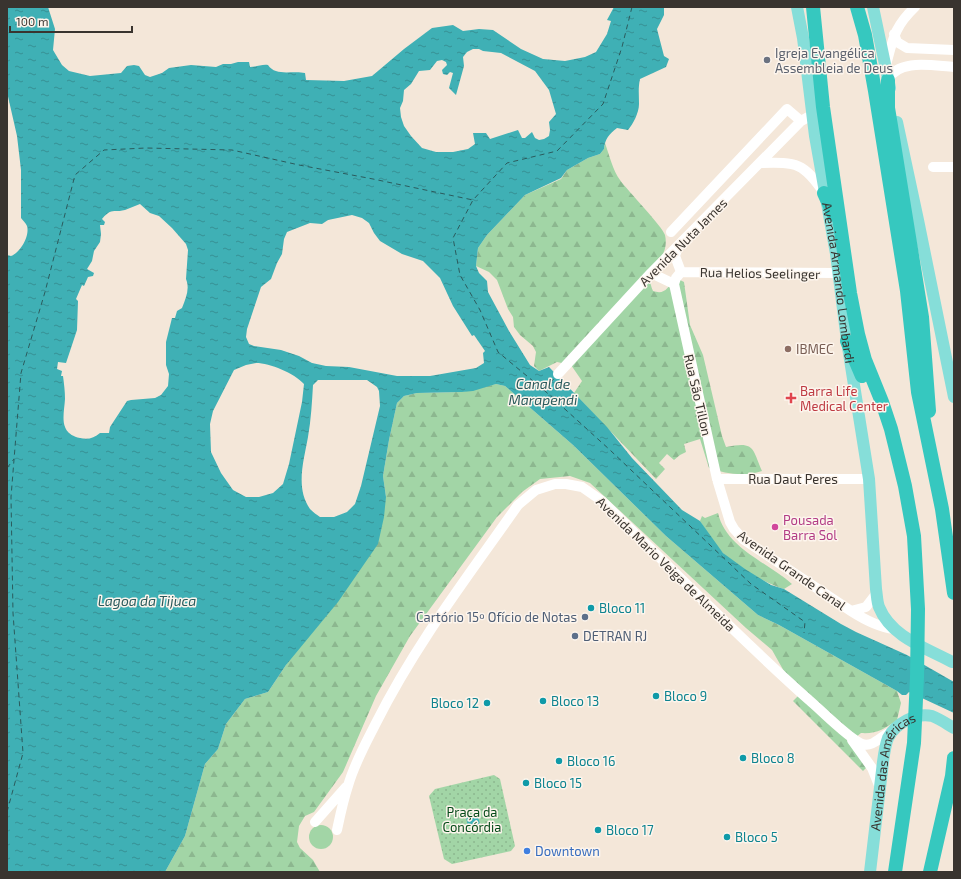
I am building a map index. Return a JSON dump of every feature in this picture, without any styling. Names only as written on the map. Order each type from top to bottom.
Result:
[{"type":"highway","name":"Avenida Armando Lombardi","points":[[813,7],[823,106],[850,293],[865,360],[882,402],[899,459],[914,536],[918,609],[915,721]]},
{"type":"highway","points":[[857,7],[865,35],[871,69],[907,291],[918,392],[942,509],[954,593]]},
{"type":"highway","points":[[887,74],[888,108],[922,317],[928,392],[930,445]]},
{"type":"highway","points":[[824,193],[841,231]]},
{"type":"highway","points":[[847,341],[899,459]]},
{"type":"highway","name":"Avenida das Américas","points":[[895,872],[912,764],[915,721]]},
{"type":"highway","points":[[930,872],[952,776],[954,758]]},
{"type":"main road","name":"Avenida Armando Lombardi","points":[[797,7],[803,38],[812,115],[838,273],[869,480],[876,594],[882,613],[894,629],[906,638],[953,662]]},
{"type":"main road","points":[[802,7],[803,38]]},
{"type":"main road","points":[[873,10],[952,374],[954,396]]},
{"type":"main road","name":"Avenida das Américas","points":[[870,872],[885,747],[892,732],[905,721],[924,715],[932,716],[954,728]]},
{"type":"street","points":[[914,7],[905,16],[894,34],[887,74],[890,75],[907,66],[954,67]]},
{"type":"street","points":[[894,34],[897,42],[907,48],[954,50]]},
{"type":"street","points":[[671,232],[787,109],[801,121]]},
{"type":"street","name":"Avenida Nuta James","points":[[558,374],[651,274],[801,121],[812,115]]},
{"type":"street","points":[[761,163],[793,163],[803,168],[813,177],[824,193]]},
{"type":"street","points":[[933,167],[954,167]]},
{"type":"street","name":"Rua Helios Seelinger","points":[[678,247],[675,256],[681,272]]},
{"type":"street","name":"Rua Helios Seelinger","points":[[681,272],[838,273]]},
{"type":"street","name":"Rua Helios Seelinger","points":[[674,284],[676,278],[681,272]]},
{"type":"street","points":[[651,274],[674,284]]},
{"type":"street","name":"Rua São Tillon","points":[[674,284],[717,479],[726,510],[734,529]]},
{"type":"street","name":"Rua Daut Peres","points":[[717,479],[869,480]]},
{"type":"street","name":"Avenida Mario Veiga de Almeida","points":[[337,830],[348,785],[366,742],[410,661],[435,622],[518,505],[536,490],[555,484],[566,484],[582,487],[602,501],[788,681],[848,735],[862,744],[868,744],[876,742],[886,734],[892,732]]},
{"type":"street","name":"Avenida Grande Canal","points":[[734,529],[743,539],[868,622],[878,626],[894,629]]},
{"type":"street","name":"Avenida Grande Canal","points":[[851,611],[866,607],[876,594]]},
{"type":"street","name":"Avenida Mario Veiga de Almeida","points":[[848,735],[872,768],[880,789]]},
{"type":"street","name":"Avenida Mario Veiga de Almeida","points":[[315,822],[348,785]]},
{"type":"green space","points":[[605,143],[613,167],[618,176],[658,224],[665,235],[666,244],[664,251],[651,275],[650,282],[653,291],[663,291],[668,288],[675,279],[684,282],[690,325],[703,355],[722,436],[726,447],[742,445],[751,448],[762,471],[749,474],[735,474],[709,468],[700,439],[684,444],[686,452],[674,460],[667,454],[659,463],[665,469],[656,479],[574,393],[582,381],[571,365],[557,362],[539,371],[534,366],[536,352],[533,346],[520,335],[514,327],[513,317],[508,309],[497,280],[489,272],[476,266],[478,248],[487,235],[525,195],[561,179],[567,170],[588,158],[600,154],[604,149]]},
{"type":"green space","points":[[496,384],[505,386],[573,445],[666,536],[758,615],[779,625],[897,691],[901,703],[897,720],[872,733],[861,733],[850,742],[867,767],[863,771],[793,701],[798,696],[772,650],[746,628],[590,483],[570,476],[540,479],[522,492],[497,517],[410,636],[376,696],[343,772],[314,812],[305,816],[299,826],[297,842],[300,848],[313,860],[320,872],[165,872],[185,836],[205,764],[218,749],[226,724],[245,699],[268,692],[286,665],[386,497],[383,476],[397,403],[404,396],[417,393],[462,392]]},
{"type":"green space","points":[[718,513],[722,525],[729,536],[738,545],[792,584],[784,589],[769,583],[743,569],[722,552],[700,521],[702,516],[705,518]]},
{"type":"green space","name":"Praça da Concórdia","points":[[494,775],[500,779],[515,846],[511,851],[452,864],[444,859],[429,796],[435,789]]},
{"type":"green space","points":[[321,825],[326,826],[332,832],[332,842],[326,848],[321,849],[316,848],[310,842],[309,837],[310,832],[316,826]]},
{"type":"water","name":"Lagoa da Tijuca","points":[[7,7],[48,7],[55,29],[53,50],[62,65],[69,71],[90,76],[121,73],[127,66],[134,65],[139,66],[145,75],[150,77],[162,73],[169,68],[191,65],[216,67],[223,64],[249,62],[250,67],[268,65],[275,71],[305,73],[306,80],[344,81],[372,76],[432,28],[453,25],[463,31],[479,29],[493,30],[521,49],[543,59],[565,61],[585,57],[596,52],[607,34],[611,21],[607,20],[614,7],[664,7],[664,15],[657,29],[664,56],[669,59],[666,67],[640,79],[639,107],[630,128],[628,130],[617,128],[608,137],[605,142],[604,149],[600,154],[588,158],[567,170],[561,178],[525,195],[487,235],[478,248],[476,266],[479,273],[487,281],[488,292],[509,331],[530,365],[539,371],[549,367],[607,427],[632,458],[682,510],[700,521],[723,553],[771,585],[784,589],[841,624],[907,655],[954,682],[954,713],[909,692],[906,695],[902,695],[779,625],[758,615],[666,536],[573,445],[505,386],[496,384],[473,391],[417,393],[404,396],[397,403],[383,476],[386,497],[384,517],[378,544],[338,602],[286,665],[268,692],[245,699],[226,724],[218,749],[205,764],[185,836],[165,872],[7,872],[7,255],[11,256],[21,248],[26,239],[28,230],[27,225],[21,218],[21,170],[17,136],[7,92]],"holes":[[[473,49],[479,49],[483,51],[501,53],[535,71],[549,90],[556,114],[549,122],[549,136],[539,140],[535,138],[532,132],[525,138],[522,138],[518,130],[490,139],[486,133],[473,133],[475,144],[468,149],[453,152],[436,152],[422,148],[404,126],[401,117],[400,108],[403,101],[404,90],[411,84],[419,71],[430,70],[437,61],[442,60],[446,62],[447,65],[442,70],[443,74],[447,75],[450,72],[453,73],[449,88],[456,95],[464,66],[463,57],[467,52]],[[140,204],[150,213],[159,216],[186,244],[188,250],[186,279],[188,286],[187,294],[182,308],[177,311],[175,318],[172,318],[166,342],[166,365],[169,374],[168,386],[161,395],[155,398],[127,401],[110,427],[109,433],[100,433],[88,439],[83,439],[73,436],[65,428],[64,385],[63,376],[61,376],[62,371],[57,369],[58,362],[66,363],[77,330],[78,301],[76,299],[82,285],[84,286],[88,277],[93,276],[94,273],[87,269],[92,261],[94,251],[100,242],[100,225],[104,225],[105,222],[102,219],[108,213],[125,210]],[[352,215],[362,218],[369,223],[380,241],[402,254],[423,261],[440,278],[453,306],[472,336],[474,335],[485,351],[483,353],[484,363],[476,368],[430,376],[397,376],[349,367],[326,366],[312,363],[299,356],[281,350],[249,344],[246,337],[247,329],[261,287],[271,279],[282,254],[284,239],[287,232],[310,223],[322,224],[328,220]],[[262,363],[288,373],[304,384],[302,402],[289,464],[283,484],[273,493],[259,497],[246,497],[233,490],[221,473],[211,452],[210,424],[213,411],[234,370],[246,365]],[[318,380],[367,380],[377,387],[379,391],[380,406],[361,486],[355,504],[347,512],[334,517],[320,517],[310,509],[305,501],[302,474],[310,424],[313,385]]]},
{"type":"water","points":[[477,814],[480,824],[468,827],[466,817]]},
{"type":"ferry route","points":[[632,7],[622,47],[603,104],[557,151],[507,163],[473,200],[453,238],[460,275],[480,310],[498,352],[545,391],[610,450],[751,584],[805,622],[804,633]]},
{"type":"ferry route","points":[[7,812],[23,753],[13,613],[11,497],[21,373],[45,292],[75,175],[104,150],[146,148],[232,150],[473,200]]},
{"type":"ferry route","points":[[545,390],[555,377]]},
{"type":"ferry route","points":[[7,468],[14,459]]},
{"type":"place","name":"Igreja Evangélica Assembleia de Deus","points":[[767,60]]},
{"type":"place","name":"IBMEC","points":[[788,349]]},
{"type":"place","name":"Barra Life Medical Center","points":[[791,398]]},
{"type":"place","name":"Pousada Barra Sol","points":[[775,527]]},
{"type":"place","name":"Bloco 11","points":[[591,608]]},
{"type":"place","name":"Cartório 15º Ofício de Notas","points":[[585,617]]},
{"type":"place","name":"DETRAN RJ","points":[[575,636]]},
{"type":"place","name":"Bloco 9","points":[[656,696]]},
{"type":"place","name":"Bloco 13","points":[[543,701]]},
{"type":"place","name":"Bloco 12","points":[[487,703]]},
{"type":"place","name":"Bloco 8","points":[[743,758]]},
{"type":"place","name":"Bloco 16","points":[[559,761]]},
{"type":"place","name":"Bloco 15","points":[[526,783]]},
{"type":"place","name":"Bloco 17","points":[[598,830]]},
{"type":"place","name":"Bloco 5","points":[[727,837]]},
{"type":"place","name":"Downtown","points":[[527,851]]},
{"type":"water label","name":"Canal de Marapendi","points":[[543,392]]}]
